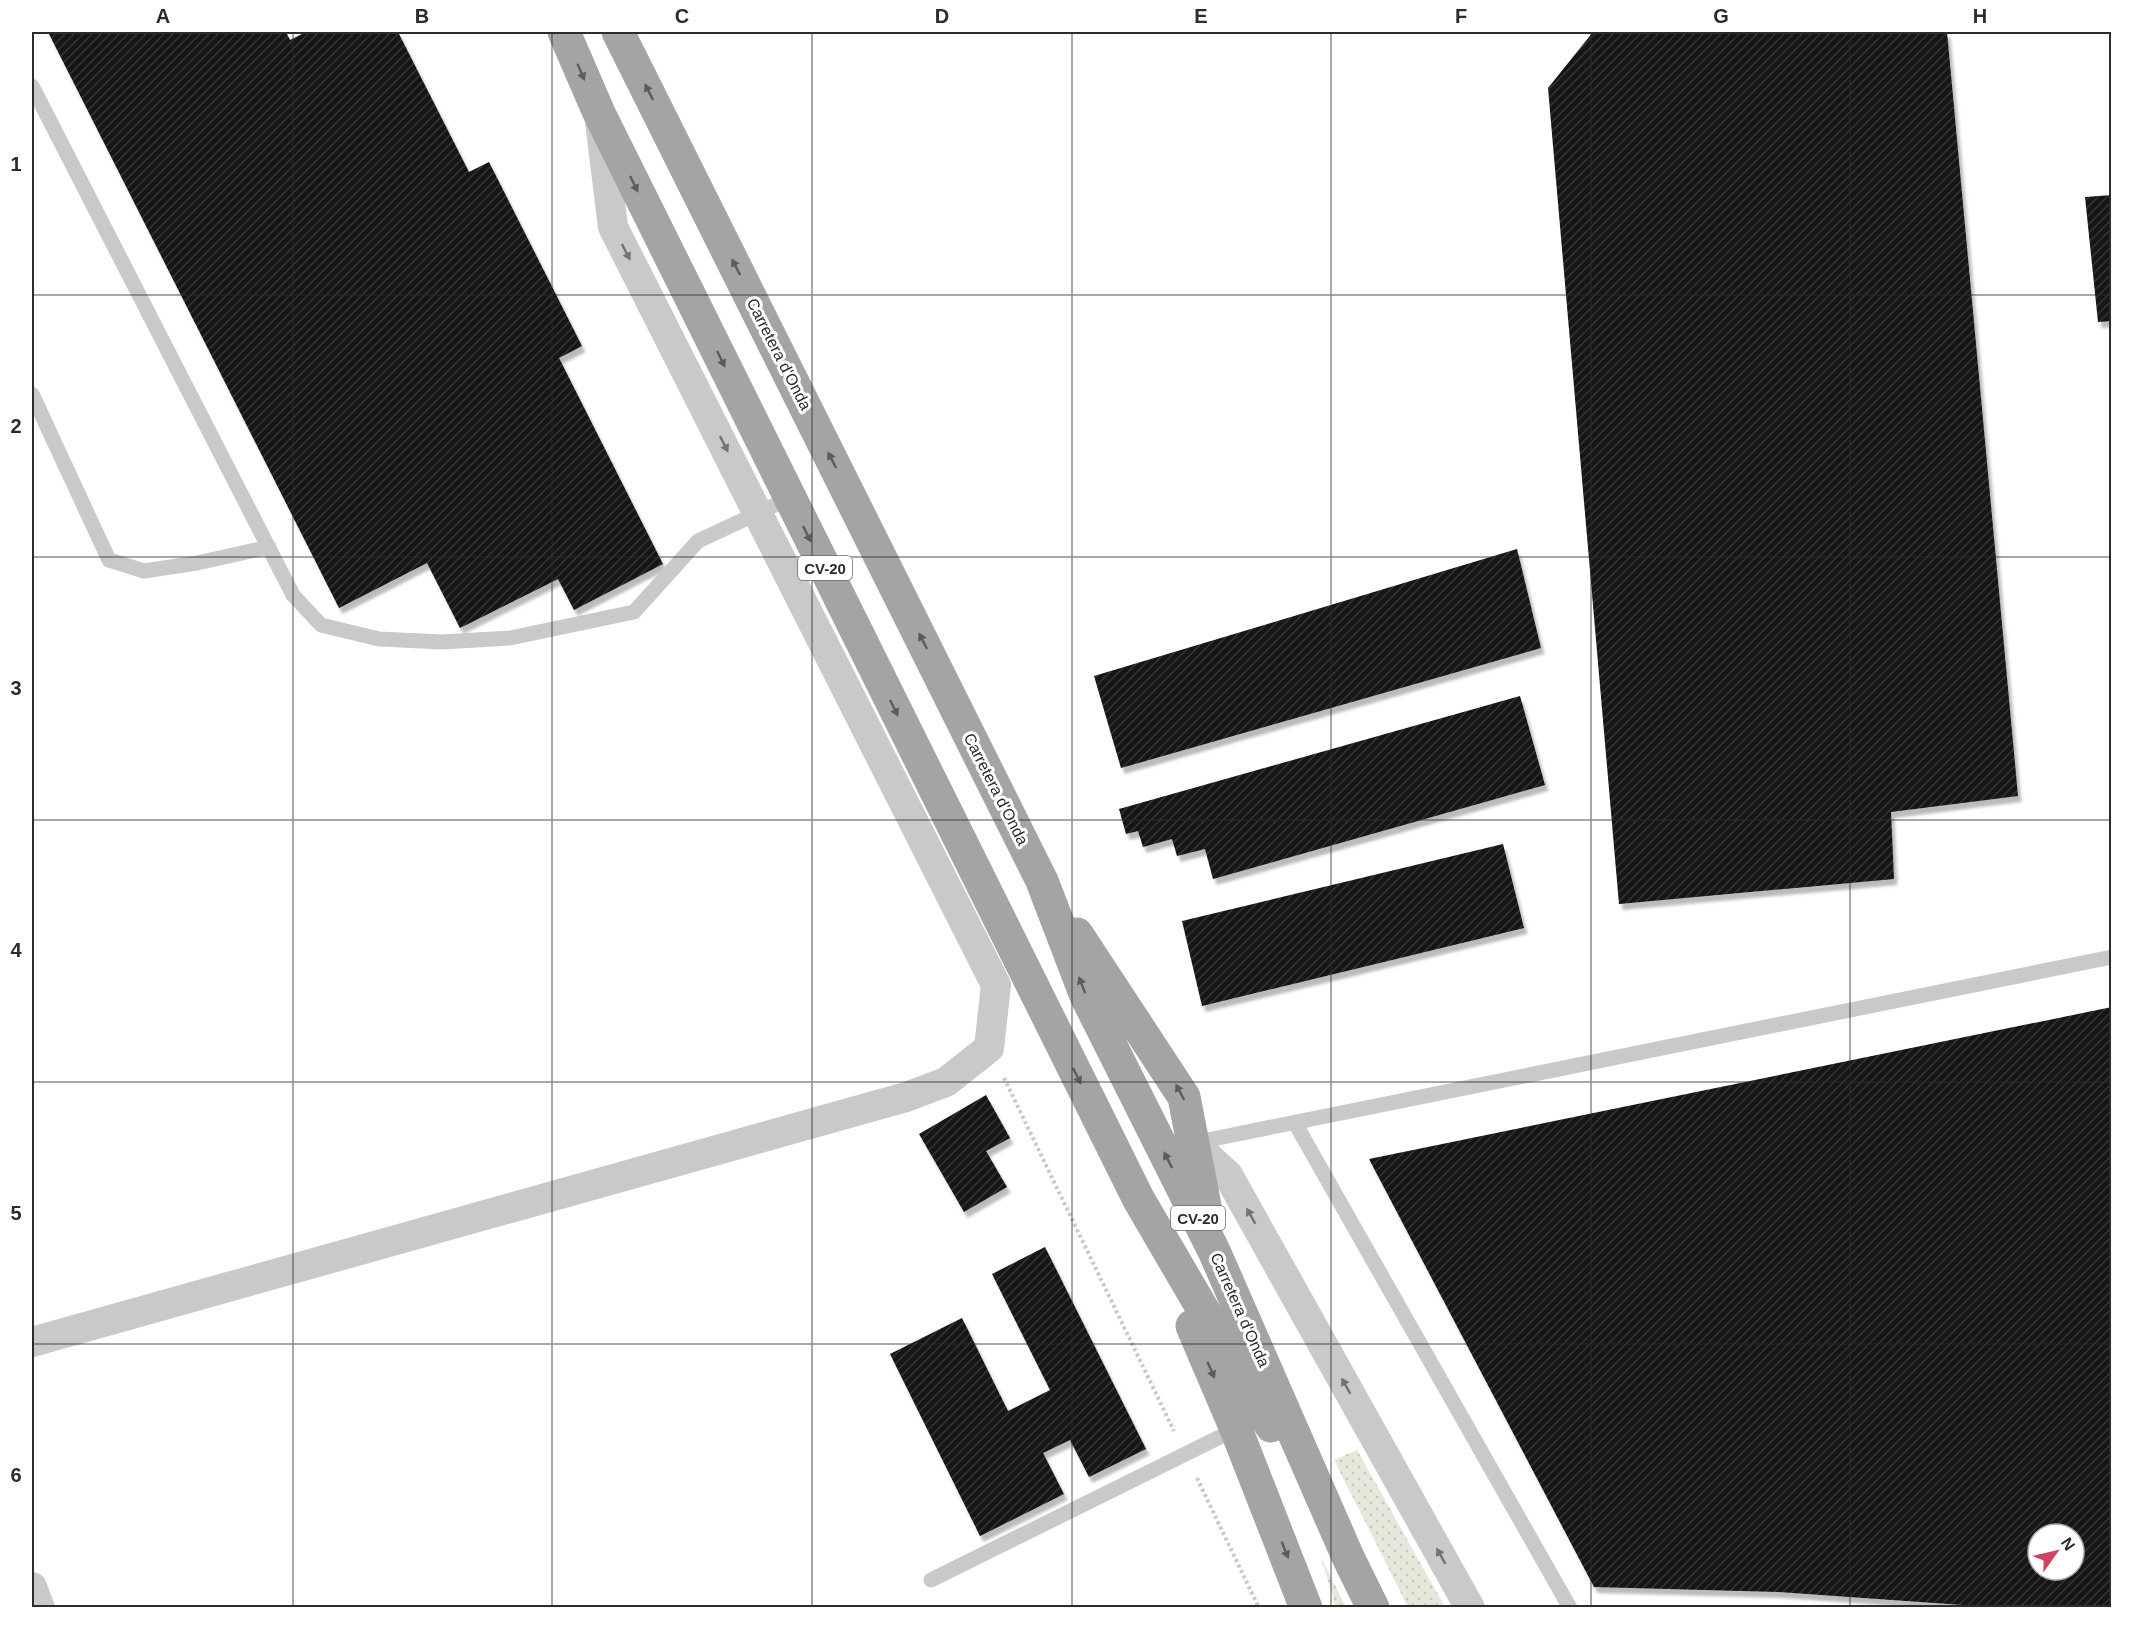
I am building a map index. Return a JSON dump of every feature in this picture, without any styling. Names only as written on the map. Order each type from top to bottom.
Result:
[{"type":"main road","name":"Carretera d'Onda","points":[[564,32],[599,113],[1139,1200],[1348,1557]]},
{"type":"main road","name":"Carretera d'Onda","points":[[618,32],[1042,881],[1086,996],[1214,1251],[1348,1557],[1373,1608]]},
{"type":"main road","points":[[1042,881],[1184,1096],[1214,1251]]},
{"type":"main road","points":[[1139,1200],[1236,1429],[1306,1608]]},
{"type":"street","name":"Carretera d'Onda","points":[[599,113],[613,227],[996,985],[989,1048]]},
{"type":"street","points":[[32,1342],[906,1097],[946,1082],[989,1048]]},
{"type":"street","points":[[1193,1143],[1228,1175],[1470,1608]]},
{"type":"street","points":[[32,1587],[40,1608]]},
{"type":"lane","points":[[32,86],[293,595],[321,625],[379,639],[442,642],[510,638],[634,612],[698,541],[790,498]]},
{"type":"lane","points":[[32,394],[109,560],[144,571],[197,563],[269,547]]},
{"type":"lane","points":[[1193,1143],[2112,957]]},
{"type":"lane","points":[[1295,1123],[1570,1608]]},
{"type":"lane","points":[[931,1580],[1236,1429]]},
{"type":"path","points":[[989,1048],[1259,1608]]},
{"type":"shaded area","points":[[1357,1450],[1445,1607],[1408,1607],[1334,1460]]},
{"type":"shaded area","points":[[1321,1558],[1346,1607],[1336,1607]]},
{"type":"building","points":[[48,32],[286,32],[290,40],[306,32],[398,32],[469,172],[489,162],[582,346],[559,358],[663,564],[574,610],[558,579],[460,628],[427,563],[339,608]]},
{"type":"building","points":[[1593,32],[1947,32],[2018,796],[1891,812],[1894,879],[1619,904],[1548,88]]},
{"type":"building","points":[[2112,195],[2112,321],[2098,322],[2085,197]]},
{"type":"building","points":[[1517,549],[1541,648],[1121,768],[1094,676]]},
{"type":"building","points":[[1520,696],[1545,785],[1213,879],[1205,849],[1177,856],[1172,839],[1143,847],[1138,831],[1126,834],[1119,809]]},
{"type":"building","points":[[1503,844],[1524,928],[1202,1006],[1182,921]]},
{"type":"building","points":[[2112,1007],[2112,1608],[2005,1608],[1779,1592],[1594,1587],[1369,1159]]},
{"type":"building","points":[[986,1095],[1010,1138],[986,1151],[1007,1187],[964,1212],[919,1134]]},
{"type":"building","points":[[1045,1247],[1146,1449],[1089,1477],[1070,1440],[1043,1453],[1064,1494],[980,1536],[890,1354],[962,1318],[1008,1411],[1050,1390],[992,1274]]}]
